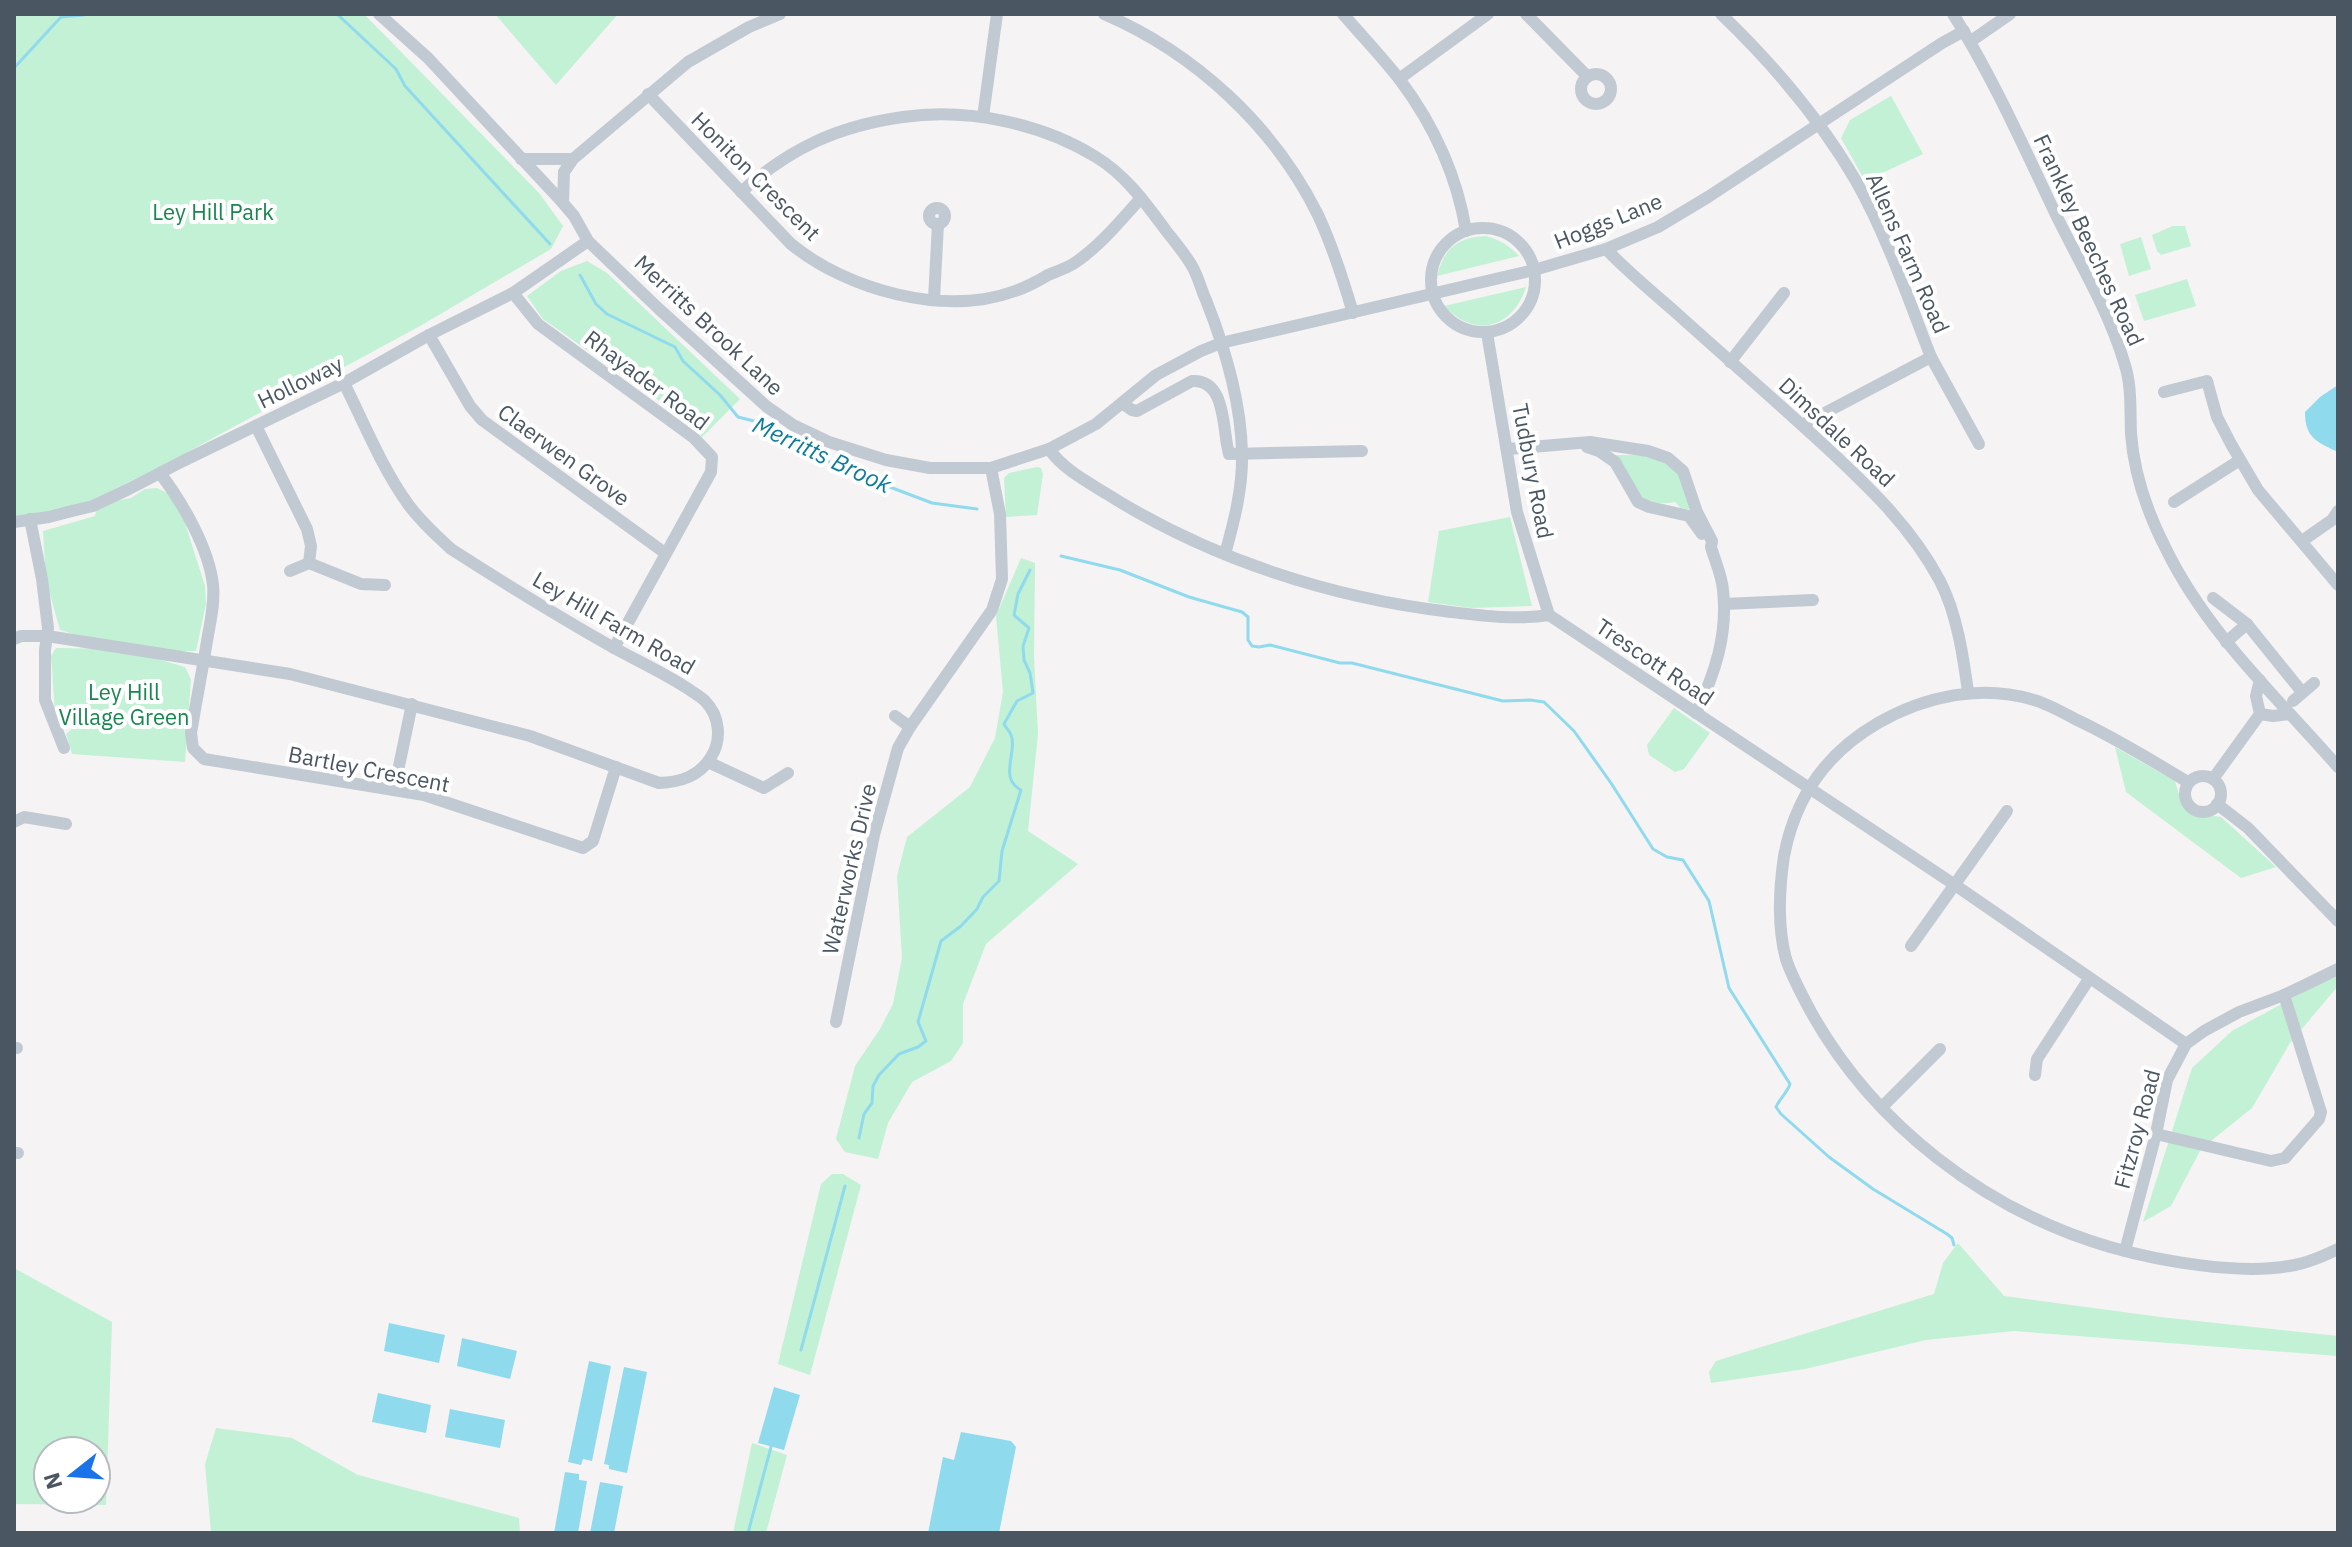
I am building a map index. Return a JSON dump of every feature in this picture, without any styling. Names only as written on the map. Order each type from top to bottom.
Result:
[{"type":"street","name":"Merritts Brook Lane","points":[[379,14],[428,58],[563,203],[588,241],[766,406],[793,425],[829,442],[886,460],[930,468],[991,468],[1049,449],[1096,424],[1156,375],[1221,343]]},
{"type":"street","points":[[742,14],[749,27]]},
{"type":"street","points":[[563,203],[564,172],[573,159],[688,62],[749,27],[780,14]]},
{"type":"street","points":[[983,117],[997,14]]},
{"type":"street","points":[[1106,14],[1154,39],[1193,65],[1236,101],[1281,156],[1317,213],[1339,263],[1353,313]]},
{"type":"street","points":[[1343,14],[1399,79],[1441,147],[1466,231]]},
{"type":"street","points":[[1399,79],[1488,14]]},
{"type":"street","points":[[1526,14],[1587,76]]},
{"type":"street","name":"Allens Farm Road","points":[[1721,14],[1757,50],[1820,124],[1857,183],[1886,245],[1931,357],[1802,425]]},
{"type":"street","name":"Frankley Beeches Road","points":[[1953,14],[1967,36],[2118,343],[2128,373],[2138,476],[2149,512],[2179,575],[2199,608],[2226,642],[2260,680],[2295,702],[2337,763]]},
{"type":"street","name":"Hoggs Lane","points":[[1221,343],[1534,270],[1606,249],[1658,227],[1942,43],[1967,36],[2010,14]]},
{"type":"street","name":"Honiton Crescent","points":[[648,94],[791,244],[807,257],[848,279],[885,293],[954,301],[1015,292],[1075,263],[1107,235],[1141,198]]},
{"type":"street","points":[[741,192],[788,155],[812,142],[857,125],[919,115],[983,117],[1058,137],[1098,158],[1141,198],[1193,267],[1221,343],[1236,398],[1243,454],[1237,510],[1225,554]]},
{"type":"street","points":[[521,159],[573,159]]},
{"type":"street","points":[[934,299],[938,224]]},
{"type":"street","points":[[1492,229],[1509,236],[1524,248],[1534,270],[1533,295],[1523,313],[1509,326],[1487,333],[1457,326],[1443,314],[1432,293],[1431,277],[1438,254],[1453,237],[1466,231],[1492,229]]},
{"type":"street","name":"Holloway","points":[[14,522],[93,506],[344,383],[429,335],[513,293],[588,241]]},
{"type":"street","name":"Dimsdale Road","points":[[1606,249],[1878,495],[1923,550],[1942,584],[1954,619],[1968,692]]},
{"type":"street","name":"Rhayader Road","points":[[513,293],[538,324],[694,438],[712,457],[711,472],[665,553]]},
{"type":"street","points":[[1730,362],[1784,293]]},
{"type":"street","name":"Tudbury Road","points":[[1487,333],[1517,512],[1549,615]]},
{"type":"street","name":"Claerwen Grove","points":[[429,335],[470,406],[482,420],[665,553]]},
{"type":"street","points":[[1931,357],[1979,444]]},
{"type":"street","points":[[1122,403],[1137,411],[1192,381],[1200,381],[1213,387],[1218,399],[1229,454],[1362,451]]},
{"type":"street","points":[[2164,392],[2207,381],[2217,417],[2264,499],[2338,585]]},
{"type":"street","name":"Ley Hill Farm Road","points":[[344,383],[408,504],[451,549],[614,648],[673,679],[705,701],[719,732],[716,749],[708,762]]},
{"type":"street","points":[[256,426],[307,529],[311,546],[309,563]]},
{"type":"street","points":[[1508,449],[1590,442],[1648,451],[1668,458],[1683,471],[1697,512],[1712,541],[1711,547]]},
{"type":"street","points":[[1577,443],[1599,451],[1615,462],[1638,502],[1689,516],[1711,547],[1723,587],[1720,651],[1696,713]]},
{"type":"street","points":[[1049,449],[1058,462],[1132,510],[1225,554],[1315,587],[1426,609],[1510,618],[1549,615]]},
{"type":"street","points":[[2174,502],[2240,460]]},
{"type":"street","name":"Waterworks Drive","points":[[836,1022],[874,835],[898,748],[992,610],[1002,579],[1000,514],[991,468]]},
{"type":"street","points":[[160,473],[192,526],[209,564],[214,587],[203,662]]},
{"type":"street","points":[[2302,541],[2332,520],[2338,511]]},
{"type":"street","points":[[30,519],[48,628],[45,700],[64,748]]},
{"type":"street","points":[[614,648],[665,553]]},
{"type":"street","points":[[290,571],[309,563],[361,584],[385,585]]},
{"type":"street","points":[[2213,598],[2247,624],[2295,702]]},
{"type":"street","points":[[1724,604],[1813,600]]},
{"type":"street","name":"Trescott Road","points":[[1549,615],[1955,885],[2186,1044]]},
{"type":"street","points":[[2226,642],[2247,624]]},
{"type":"street","points":[[14,639],[47,636],[290,674],[530,736],[659,783],[679,782],[696,774],[708,762],[764,788],[788,773]]},
{"type":"street","name":"Bartley Crescent","points":[[203,662],[191,733],[193,748],[204,759],[424,795],[583,848],[593,841],[616,767]]},
{"type":"street","points":[[2213,779],[2260,714],[2256,696],[2260,680]]},
{"type":"street","points":[[2260,714],[2273,716],[2295,702],[2314,683]]},
{"type":"street","points":[[2188,782],[2101,731],[2034,700],[2005,694],[1968,692],[1914,705],[1860,733],[1808,787],[1793,817],[1779,886],[1780,923],[1786,959],[1798,988],[1836,1053],[1882,1107],[1950,1168],[2042,1223],[2081,1239],[2151,1258],[2241,1269],[2292,1266],[2338,1249]]},
{"type":"street","points":[[394,790],[412,704]]},
{"type":"street","points":[[895,716],[910,727]]},
{"type":"street","points":[[56,728],[71,723]]},
{"type":"street","points":[[2198,776],[2213,779],[2220,790],[2217,804],[2206,811],[2190,806],[2185,792],[2188,782],[2198,776]]},
{"type":"street","points":[[2217,804],[2248,828],[2338,921]]},
{"type":"street","points":[[1911,946],[2007,811]]},
{"type":"street","points":[[14,822],[24,817],[66,824]]},
{"type":"street","name":"Fitzroy Road","points":[[2125,1251],[2167,1080],[2186,1044],[2239,1012],[2338,969]]},
{"type":"street","points":[[2035,1075],[2037,1059],[2089,979]]},
{"type":"street","points":[[2156,1134],[2271,1161],[2285,1158],[2319,1119],[2321,1112],[2284,995]]},
{"type":"street","points":[[1882,1107],[1940,1049]]},
{"type":"green space","name":"Ley Hill Park","points":[[14,14],[364,14],[539,193],[563,226],[551,249],[420,326],[156,469],[90,501],[43,513],[14,516]]},
{"type":"green space","points":[[495,14],[618,14],[556,85]]},
{"type":"green space","points":[[1891,96],[1923,154],[1865,181],[1841,138],[1850,120]]},
{"type":"green space","points":[[2173,226],[2185,226],[2191,246],[2161,255],[2152,235]]},
{"type":"green space","points":[[1486,236],[1504,243],[1519,256],[1437,276],[1444,258],[1454,246],[1468,239]]},
{"type":"green space","points":[[2141,237],[2151,269],[2129,276],[2120,244]]},
{"type":"green space","points":[[587,261],[607,273],[740,399],[702,437],[695,426],[543,319],[527,296],[561,271]]},
{"type":"green space","points":[[2187,279],[2196,306],[2144,321],[2135,295]]},
{"type":"green space","points":[[1526,287],[1512,312],[1492,324],[1468,323],[1444,306]]},
{"type":"green space","points":[[1615,455],[1649,456],[1668,462],[1681,479],[1692,510],[1681,508],[1675,502],[1651,502],[1643,498],[1630,484]]},
{"type":"green space","points":[[1037,467],[1043,474],[1037,515],[1006,517],[1004,478],[1009,473]]},
{"type":"green space","name":"Ley Hill Village Green","points":[[157,488],[177,498],[205,586],[206,604],[196,651],[131,651],[185,667],[191,679],[185,762],[72,754],[66,734],[75,726],[72,718],[60,720],[55,713],[51,656],[56,648],[123,649],[60,630],[46,580],[43,531],[95,516],[98,504],[131,498],[145,489]]},
{"type":"green space","points":[[1510,517],[1532,606],[1471,608],[1428,602],[1439,531]]},
{"type":"green space","points":[[1021,558],[1035,563],[1034,657],[1038,734],[1028,831],[1078,864],[986,944],[963,1004],[963,1043],[951,1061],[912,1082],[888,1123],[878,1159],[845,1152],[836,1139],[855,1066],[893,1004],[902,958],[897,876],[907,837],[970,787],[995,738],[1003,692],[996,616]]},
{"type":"green space","points":[[1674,708],[1710,733],[1684,769],[1675,772],[1649,755],[1647,745]]},
{"type":"green space","points":[[2115,747],[2175,781],[2180,798],[2191,813],[2221,817],[2276,867],[2241,878],[2126,792]]},
{"type":"green space","points":[[2337,977],[2338,986],[2290,1043],[2252,1108],[2201,1149],[2171,1206],[2143,1222],[2192,1068],[2232,1031],[2320,983]]},
{"type":"green space","points":[[832,1174],[843,1174],[861,1185],[810,1375],[778,1364],[821,1184]]},
{"type":"green space","points":[[1958,1243],[2004,1296],[2338,1336],[2338,1356],[2014,1331],[1926,1340],[1805,1369],[1711,1383],[1709,1372],[1716,1361],[1934,1294],[1943,1263]]},
{"type":"green space","points":[[14,1268],[112,1322],[108,1435],[32,1435],[32,1504],[14,1504]]},
{"type":"green space","points":[[216,1428],[292,1438],[358,1475],[519,1518],[520,1533],[211,1533],[205,1464]]},
{"type":"green space","points":[[752,1443],[787,1455],[766,1533],[733,1533]]},
{"type":"water","points":[[2338,385],[2338,452],[2314,438],[2307,428],[2305,412]]},
{"type":"water","points":[[389,1323],[445,1335],[439,1363],[384,1351]]},
{"type":"water","points":[[462,1338],[517,1351],[510,1379],[457,1366]]},
{"type":"water","points":[[589,1361],[611,1366],[592,1461],[583,1459],[581,1465],[568,1462]]},
{"type":"water","points":[[624,1367],[647,1372],[627,1473],[609,1469],[609,1465],[604,1464]]},
{"type":"water","points":[[774,1387],[800,1395],[784,1450],[758,1443]]},
{"type":"water","points":[[378,1393],[431,1405],[426,1433],[372,1422]]},
{"type":"water","points":[[450,1409],[505,1420],[500,1448],[445,1437]]},
{"type":"water","points":[[961,1432],[1011,1441],[1016,1447],[999,1533],[928,1533],[943,1457],[954,1460]]},
{"type":"water","points":[[565,1472],[579,1474],[579,1480],[587,1481],[578,1533],[554,1533]]},
{"type":"water","points":[[600,1482],[623,1486],[614,1533],[590,1533]]},
{"type":"waterway","name":"Merritts Brook","points":[[337,14],[396,69],[405,86],[550,244]]},
{"type":"waterway","points":[[14,68],[61,17],[84,15]]},
{"type":"waterway","name":"Merritts Brook","points":[[580,275],[596,304],[607,314],[675,347],[683,361],[720,395],[738,417],[762,423],[810,454],[882,484],[932,503],[977,509]]},
{"type":"waterway","points":[[1061,556],[1120,570],[1189,597],[1242,612],[1248,617],[1248,640],[1252,646],[1270,645],[1503,701],[1544,702],[1574,731],[1653,849],[1667,857],[1683,860],[1709,901],[1729,988],[1790,1084],[1776,1107],[1781,1114],[1829,1157],[1873,1189],[1947,1234],[1954,1245]]},
{"type":"waterway","points":[[859,1138],[864,1114],[872,1103],[873,1086],[879,1075],[899,1054],[926,1041],[918,1022],[941,941],[961,926],[999,881],[1002,851],[1021,790],[1011,779],[1012,741],[1004,724],[1017,701],[1033,693],[1023,646],[1029,628],[1014,615],[1018,594],[1030,570]]},
{"type":"waterway","points":[[801,1350],[845,1186]]},
{"type":"waterway","points":[[748,1533],[771,1447]]}]
